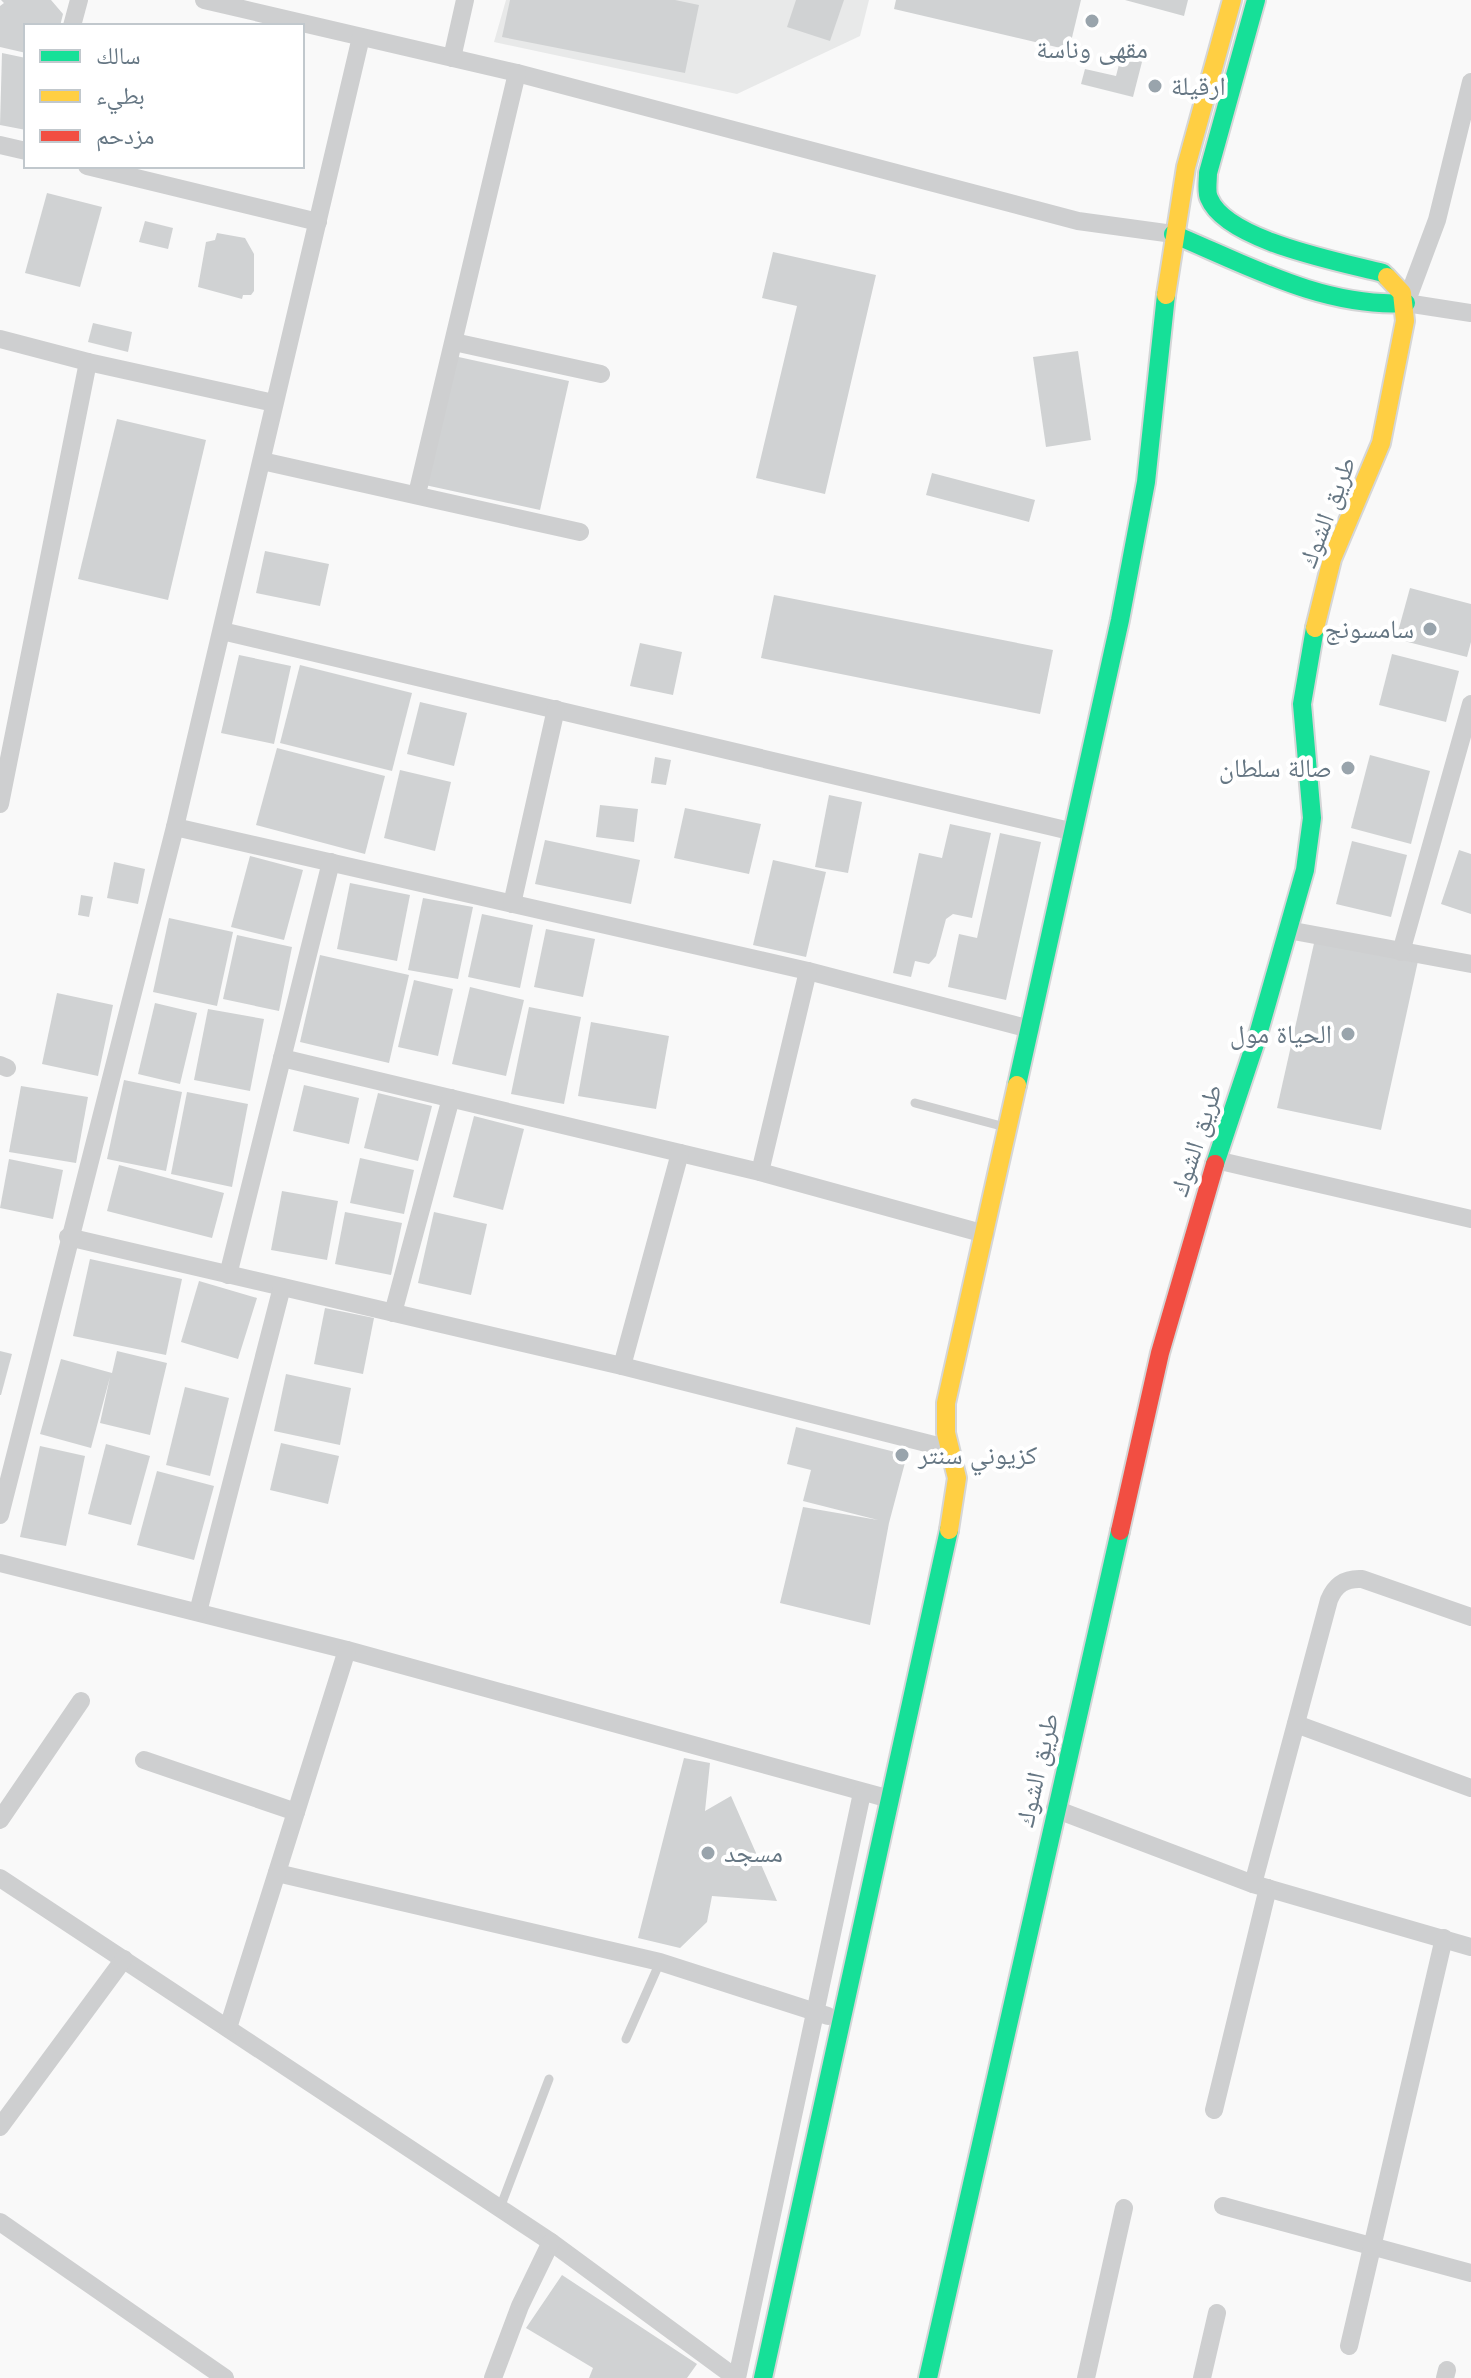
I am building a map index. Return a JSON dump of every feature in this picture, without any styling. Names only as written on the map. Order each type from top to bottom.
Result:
[{"type":"main road","points":[[763,2378],[957,1492],[946,1403],[1074,832],[1146,482],[1173,234],[1186,167],[1232,0]]},
{"type":"main road","points":[[1173,234],[1325,293],[1374,305],[1406,303],[1397,285],[1375,269],[1275,244],[1233,225],[1209,198],[1208,173],[1256,0]]},
{"type":"main road","points":[[1186,167],[1208,173]]},
{"type":"main road","name":"طريق الشوك","points":[[928,2378],[1160,1353],[1305,870],[1312,818],[1302,704],[1308,659],[1332,559],[1381,443],[1403,335],[1406,303]]},
{"type":"street","points":[[73,24],[79,0]]},
{"type":"street","points":[[204,0],[517,73],[1078,221],[1173,234]]},
{"type":"street","points":[[452,58],[465,0]]},
{"type":"street","points":[[0,1515],[68,1237],[175,827],[361,37]]},
{"type":"street","points":[[417,494],[517,73]]},
{"type":"street","points":[[1471,82],[1437,220],[1406,303],[1471,313]]},
{"type":"street","points":[[0,145],[24,151]]},
{"type":"street","points":[[95,168],[318,222]]},
{"type":"street","points":[[0,339],[274,403]]},
{"type":"street","points":[[454,342],[601,374]]},
{"type":"street","points":[[0,804],[88,362]]},
{"type":"street","points":[[262,461],[580,532]]},
{"type":"street","points":[[222,631],[1074,832]]},
{"type":"street","points":[[1401,952],[1471,704]]},
{"type":"street","points":[[512,904],[556,709]]},
{"type":"street","points":[[175,827],[808,971],[1030,1029]]},
{"type":"street","points":[[228,1275],[331,862]]},
{"type":"street","points":[[1288,930],[1471,964]]},
{"type":"street","points":[[760,1172],[808,971]]},
{"type":"street","points":[[282,1058],[760,1172],[985,1234]]},
{"type":"street","points":[[393,1313],[451,1098]]},
{"type":"street","points":[[622,1366],[680,1153]]},
{"type":"street","points":[[1216,1160],[1471,1219]]},
{"type":"street","points":[[68,1237],[622,1366],[950,1449]]},
{"type":"street","points":[[198,1612],[282,1287]]},
{"type":"street","points":[[0,1563],[347,1650],[890,1799]]},
{"type":"street","points":[[1214,2110],[1296,1724],[1329,1600],[1341,1583],[1362,1579],[1471,1617]]},
{"type":"street","points":[[228,2028],[347,1650]]},
{"type":"street","points":[[0,1820],[81,1701]]},
{"type":"street","points":[[1296,1724],[1471,1788]]},
{"type":"street","points":[[144,1760],[296,1812]]},
{"type":"street","points":[[0,1878],[551,2242],[736,2378],[862,1793]]},
{"type":"street","points":[[1055,1809],[1261,1886],[1471,1947]]},
{"type":"street","points":[[277,1873],[660,1962],[842,2019]]},
{"type":"street","points":[[1349,2346],[1444,1938]]},
{"type":"street","points":[[0,2127],[124,1959]]},
{"type":"street","points":[[1223,2206],[1471,2273]]},
{"type":"street","points":[[1086,2378],[1124,2208]]},
{"type":"street","points":[[0,2222],[225,2378]]},
{"type":"street","points":[[493,2378],[520,2306],[551,2242]]},
{"type":"street","points":[[1202,2378],[1217,2313]]},
{"type":"lane","points":[[915,1103],[1009,1128]]},
{"type":"lane","points":[[626,2039],[660,1962]]},
{"type":"lane","points":[[500,2208],[549,2079]]},
{"type":"shaded area","points":[[506,0],[869,0],[860,36],[737,94],[494,42]]},
{"type":"building","points":[[1,0],[51,0],[63,14],[60,24],[24,24],[24,53],[0,47],[0,6],[4,3]]},
{"type":"building","points":[[510,0],[675,0],[699,5],[685,73],[502,37]]},
{"type":"building","points":[[796,0],[844,0],[830,41],[787,27]]},
{"type":"building","points":[[896,0],[1081,0],[1069,50],[894,9]]},
{"type":"building","points":[[1125,0],[1188,0],[1184,16]]},
{"type":"building","points":[[2,53],[24,58],[24,130],[0,125]]},
{"type":"building","points":[[1122,53],[1143,58],[1133,97],[1081,84],[1085,69],[1116,76]]},
{"type":"building","points":[[47,193],[102,207],[80,287],[25,273]]},
{"type":"building","points":[[145,221],[173,228],[168,249],[139,242]]},
{"type":"building","points":[[217,233],[245,238],[254,254],[254,291],[251,295],[243,295],[242,299],[198,287],[206,242],[215,240]]},
{"type":"building","points":[[773,252],[876,275],[825,494],[756,478],[797,306],[762,298]]},
{"type":"building","points":[[93,323],[132,332],[128,352],[88,342]]},
{"type":"building","points":[[1078,351],[1091,440],[1046,447],[1033,357]]},
{"type":"building","points":[[454,356],[569,381],[540,510],[425,485]]},
{"type":"building","points":[[117,419],[206,440],[168,600],[78,579]]},
{"type":"building","points":[[932,473],[1035,500],[1029,522],[926,495]]},
{"type":"building","points":[[265,551],[329,564],[320,606],[256,593]]},
{"type":"building","points":[[1410,588],[1471,604],[1471,642],[1467,657],[1396,639]]},
{"type":"building","points":[[774,595],[1053,650],[1040,714],[761,658]]},
{"type":"building","points":[[640,643],[682,652],[673,695],[630,686]]},
{"type":"building","points":[[1392,654],[1459,671],[1446,722],[1379,705]]},
{"type":"building","points":[[239,655],[291,666],[274,744],[221,733]]},
{"type":"building","points":[[300,665],[412,693],[392,771],[280,743]]},
{"type":"building","points":[[420,702],[467,713],[454,766],[407,754]]},
{"type":"building","points":[[277,748],[385,776],[365,854],[256,825]]},
{"type":"building","points":[[1370,755],[1430,771],[1411,844],[1351,828]]},
{"type":"building","points":[[655,757],[671,760],[666,785],[651,783]]},
{"type":"building","points":[[400,770],[451,782],[435,851],[384,838]]},
{"type":"building","points":[[829,795],[862,802],[848,873],[815,867]]},
{"type":"building","points":[[600,805],[638,809],[634,842],[596,837]]},
{"type":"building","points":[[685,808],[761,824],[749,874],[674,858]]},
{"type":"building","points":[[950,824],[991,833],[972,918],[953,914],[946,919],[936,956],[929,964],[915,961],[911,977],[893,973],[919,853],[942,858]]},
{"type":"building","points":[[1000,833],[1041,842],[1006,1000],[948,987],[959,934],[977,938]]},
{"type":"building","points":[[545,840],[640,860],[631,904],[535,884]]},
{"type":"building","points":[[1352,841],[1407,855],[1391,917],[1336,904]]},
{"type":"building","points":[[1459,850],[1471,854],[1471,914],[1441,904]]},
{"type":"building","points":[[250,856],[303,870],[284,940],[231,927]]},
{"type":"building","points":[[773,860],[826,872],[806,957],[753,945]]},
{"type":"building","points":[[114,862],[145,869],[138,904],[107,898]]},
{"type":"building","points":[[350,883],[410,895],[397,961],[337,949]]},
{"type":"building","points":[[81,895],[93,897],[89,917],[78,915]]},
{"type":"building","points":[[423,898],[473,907],[458,979],[408,970]]},
{"type":"building","points":[[482,914],[533,925],[520,988],[468,977]]},
{"type":"building","points":[[169,918],[233,932],[217,1006],[153,992]]},
{"type":"building","points":[[546,929],[595,939],[583,997],[534,987]]},
{"type":"building","points":[[237,935],[292,947],[279,1011],[223,999]]},
{"type":"building","name":"الحياة مول","points":[[1315,939],[1418,961],[1381,1130],[1277,1108]]},
{"type":"building","points":[[320,955],[409,975],[389,1063],[300,1042]]},
{"type":"building","points":[[414,980],[453,989],[438,1056],[398,1047]]},
{"type":"building","points":[[470,987],[524,1000],[506,1076],[452,1064]]},
{"type":"building","points":[[57,993],[113,1005],[98,1076],[42,1064]]},
{"type":"building","points":[[155,1003],[197,1013],[180,1084],[138,1074]]},
{"type":"building","points":[[529,1007],[581,1017],[564,1104],[511,1094]]},
{"type":"building","points":[[208,1009],[264,1019],[250,1091],[194,1080]]},
{"type":"building","points":[[591,1022],[669,1036],[656,1109],[578,1096]]},
{"type":"building","points":[[124,1080],[182,1092],[166,1171],[107,1159]]},
{"type":"building","points":[[304,1085],[359,1098],[349,1144],[293,1131]]},
{"type":"building","points":[[21,1086],[88,1097],[76,1163],[9,1152]]},
{"type":"building","points":[[187,1092],[248,1104],[232,1187],[171,1174]]},
{"type":"building","points":[[378,1093],[432,1106],[418,1161],[364,1148]]},
{"type":"building","points":[[474,1116],[524,1129],[503,1210],[453,1197]]},
{"type":"building","points":[[360,1158],[414,1170],[404,1214],[350,1203]]},
{"type":"building","points":[[9,1159],[63,1170],[53,1219],[0,1208]]},
{"type":"building","points":[[119,1165],[224,1193],[212,1238],[107,1211]]},
{"type":"building","points":[[282,1191],[338,1201],[327,1260],[271,1250]]},
{"type":"building","points":[[345,1212],[402,1223],[391,1275],[335,1264]]},
{"type":"building","points":[[434,1212],[487,1224],[471,1295],[418,1283]]},
{"type":"building","points":[[90,1259],[182,1279],[166,1355],[73,1336]]},
{"type":"building","points":[[199,1281],[257,1298],[238,1359],[181,1342]]},
{"type":"building","points":[[325,1308],[374,1318],[363,1374],[314,1364]]},
{"type":"building","points":[[0,1351],[12,1354],[1,1395],[0,1395]]},
{"type":"building","points":[[117,1351],[167,1363],[150,1435],[100,1423],[110,1377],[91,1448],[40,1434],[61,1359],[112,1373]]},
{"type":"building","points":[[286,1374],[351,1388],[340,1445],[274,1431]]},
{"type":"building","points":[[185,1387],[229,1398],[210,1476],[166,1465]]},
{"type":"building","points":[[796,1427],[907,1455],[889,1523],[870,1625],[780,1603],[803,1507],[878,1520],[803,1501],[811,1470],[787,1464]]},
{"type":"building","points":[[281,1443],[339,1456],[328,1504],[270,1490]]},
{"type":"building","points":[[106,1444],[150,1456],[131,1525],[88,1514]]},
{"type":"building","points":[[40,1446],[85,1456],[66,1546],[20,1537]]},
{"type":"building","points":[[157,1471],[214,1486],[194,1560],[137,1545]]},
{"type":"building","name":"مسجد","points":[[684,1758],[710,1763],[705,1811],[731,1796],[777,1901],[712,1896],[707,1922],[680,1948],[638,1938]]},
{"type":"building","points":[[562,2275],[697,2364],[687,2378],[589,2378],[593,2368],[526,2328]]},
{"type":"traffic: fast","points":[[1256,0],[1208,173],[1209,198],[1220,213],[1260,238],[1314,256],[1383,273],[1387,277]]},
{"type":"traffic: fast","points":[[1173,234],[1316,292],[1375,303],[1406,303]]},
{"type":"traffic: fast","points":[[1017,1085],[1120,620],[1146,482],[1166,295]]},
{"type":"traffic: fast","points":[[1215,1164],[1257,1038],[1305,870],[1312,818],[1302,704],[1315,628]]},
{"type":"traffic: fast","points":[[763,2378],[949,1530]]},
{"type":"traffic: fast","points":[[928,2378],[1120,1531]]},
{"type":"traffic: slow","points":[[1166,295],[1186,167],[1232,0]]},
{"type":"traffic: slow","points":[[1315,628],[1332,559],[1381,443],[1405,321],[1402,293],[1387,277]]},
{"type":"traffic: slow","points":[[949,1530],[957,1478],[946,1433],[946,1403],[1017,1085]]},
{"type":"traffic: jam","points":[[1120,1531],[1160,1353],[1215,1164]]},
{"type":"place","name":"مقهى وناسة","points":[[1092,21]]},
{"type":"place","name":"ارقيلة","points":[[1155,86]]},
{"type":"place","name":"سامسونج","points":[[1430,629]]},
{"type":"place","name":"صالة سلطان","points":[[1348,768]]},
{"type":"place","name":"الحياة مول","points":[[1348,1034]]},
{"type":"place","name":"كزيوني سنتر","points":[[902,1455]]},
{"type":"place","name":"مسجد","points":[[708,1853]]}]
